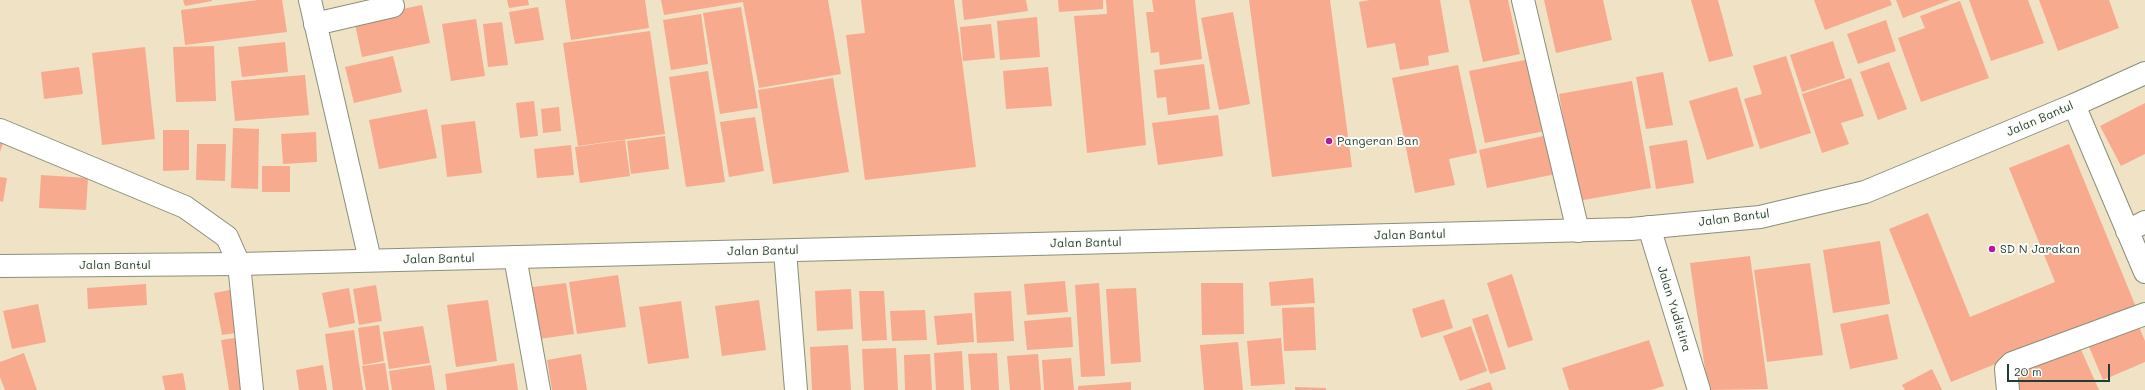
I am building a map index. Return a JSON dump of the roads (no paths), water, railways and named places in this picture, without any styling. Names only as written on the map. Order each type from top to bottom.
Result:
[{"type":"main road","points":[[310,0],[370,260]]},
{"type":"main road","points":[[1524,0],[1578,231]]},
{"type":"main road","points":[[315,24],[393,6]]},
{"type":"main road","name":"Jalan Bantul","points":[[0,266],[239,264],[1578,231],[1649,227],[1760,217],[1865,192],[2074,105],[2145,73]]},
{"type":"main road","points":[[2074,105],[2136,226],[2145,272]]},
{"type":"main road","points":[[0,130],[185,207],[227,237],[239,264],[252,390]]},
{"type":"main road","name":"Jalan Yudistira","points":[[1649,227],[1699,390]]},
{"type":"main road","points":[[785,250],[796,390]]},
{"type":"main road","points":[[515,257],[539,390]]},
{"type":"main road","points":[[2008,390],[2006,369],[2012,363],[2145,314]]},
{"type":"place","name":"Pangeran Ban","points":[[1329,141]]},
{"type":"place","name":"SD N Jarakan","points":[[1992,249]]}]
